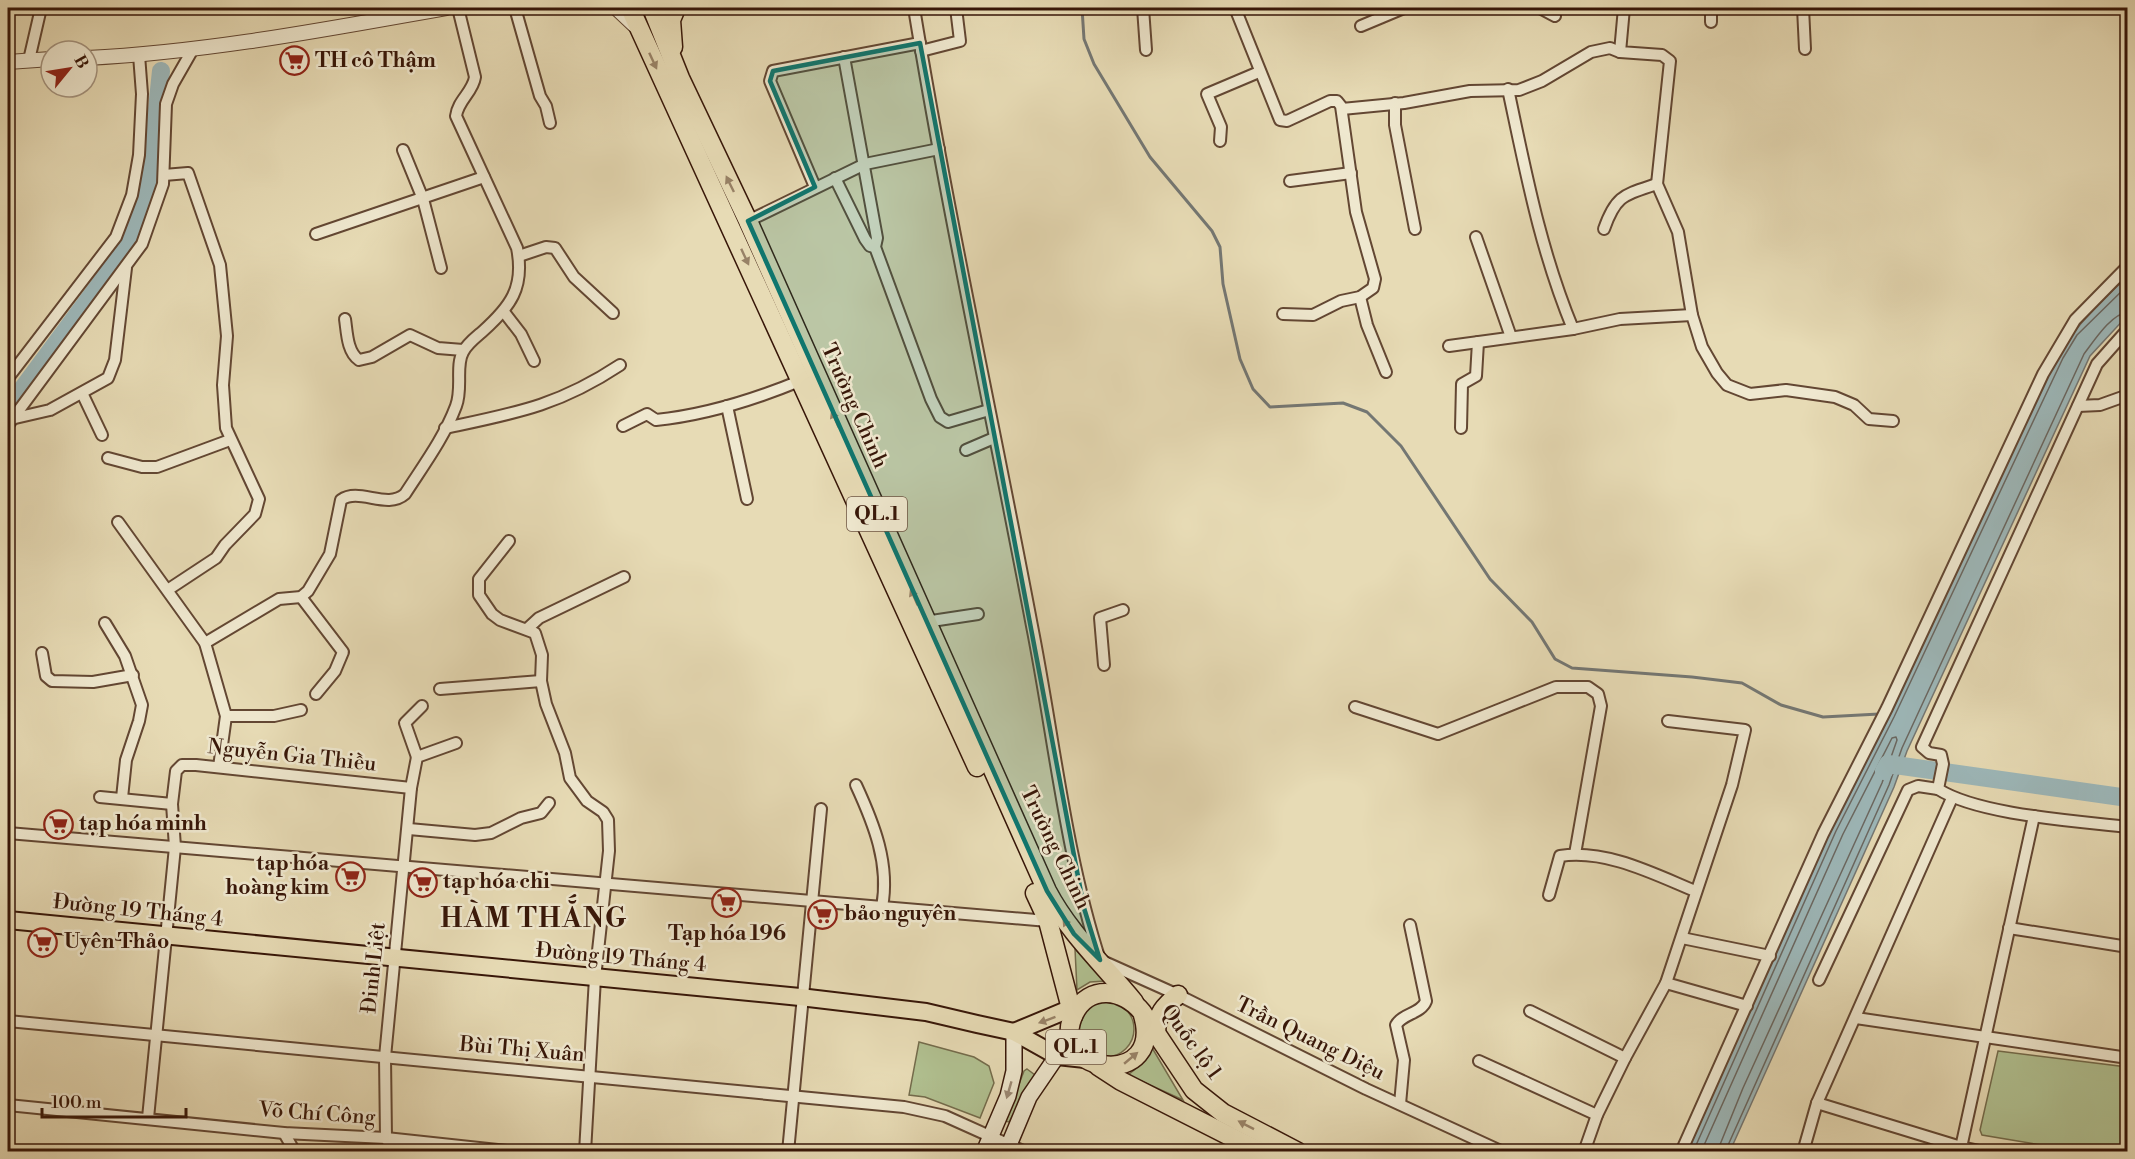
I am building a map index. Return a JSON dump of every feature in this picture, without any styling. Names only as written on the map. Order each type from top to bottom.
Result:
[{"type":"highway","name":"Trường Chinh","points":[[630,8],[1048,921],[1075,1010]]},
{"type":"highway","name":"Trường Chinh","points":[[652,8],[680,78],[748,221],[925,622],[1050,897],[1074,934],[1100,960],[1138,1007]]},
{"type":"highway","points":[[676,8],[671,20],[671,36],[680,78]]},
{"type":"highway","name":"QL.1","points":[[1090,1062],[1109,1068],[1122,1065],[1137,1054],[1146,1037],[1146,1024],[1138,1007],[1123,995],[1099,993],[1075,1010],[1072,1039],[1090,1062],[1121,1081],[1261,1152]]},
{"type":"highway","points":[[1156,1032],[1157,1018],[1166,1005],[1178,995]]},
{"type":"highway","name":"Quốc lộ 1","points":[[1138,1007],[1194,1090],[1223,1113],[1298,1152]]},
{"type":"main road","name":"Đường 19 Tháng 4","points":[[8,920],[801,997],[926,1012],[1014,1032],[1057,1056],[1090,1062]]},
{"type":"main road","points":[[984,1152],[1008,1096],[1014,1071],[1014,1032],[1075,1010]]},
{"type":"main road","points":[[1008,1148],[1029,1097],[1057,1056]]},
{"type":"street","points":[[29,60],[40,8]]},
{"type":"street","points":[[99,57],[243,43],[446,8]]},
{"type":"street","points":[[205,643],[279,599],[301,597],[316,581],[326,563],[341,500],[351,496],[392,500],[401,498],[446,428],[459,394],[459,365],[463,350],[504,312],[519,279],[519,256],[456,116],[457,105],[474,83],[475,77],[458,8]]},
{"type":"street","points":[[515,8],[550,123]]},
{"type":"street","points":[[616,8],[641,34]]},
{"type":"street","points":[[914,8],[1084,908],[1100,960]]},
{"type":"street","points":[[815,187],[770,81],[770,76],[778,69],[844,57],[960,41],[956,8]]},
{"type":"street","points":[[1143,8],[1146,50]]},
{"type":"street","points":[[1234,8],[1280,120],[1287,121],[1330,101],[1340,103],[1356,212],[1375,279],[1373,288],[1360,297],[1341,301],[1313,315],[1283,314]]},
{"type":"street","points":[[1361,26],[1404,8]]},
{"type":"street","points":[[1540,8],[1555,16]]},
{"type":"street","points":[[1620,52],[1624,8]]},
{"type":"street","points":[[1711,8],[1711,22]]},
{"type":"street","points":[[1803,8],[1805,48]]},
{"type":"street","points":[[1342,109],[1451,94],[1528,88],[1591,52],[1610,48],[1620,52],[1662,55],[1670,61],[1657,184],[1678,232],[1692,315],[1702,347],[1727,385],[1750,394],[1786,390],[1835,397],[1854,405],[1869,419],[1893,421]]},
{"type":"street","points":[[9,422],[142,244],[158,202],[164,175],[166,104],[173,84],[193,49]]},
{"type":"street","points":[[8,378],[116,237],[132,195],[139,155],[142,94],[139,55]]},
{"type":"street","points":[[844,57],[877,237],[875,247],[931,399],[940,417],[948,422],[955,422],[989,410]]},
{"type":"street","points":[[8,62],[39,60]]},
{"type":"street","points":[[1220,141],[1221,127],[1207,94],[1259,72]]},
{"type":"street","points":[[1508,89],[1539,234],[1554,283],[1573,329]]},
{"type":"street","points":[[1395,103],[1395,125],[1415,229]]},
{"type":"street","points":[[748,221],[865,164],[939,149]]},
{"type":"street","points":[[403,150],[423,199],[441,268]]},
{"type":"street","points":[[164,175],[188,173],[203,222],[215,247],[220,265],[227,336],[223,412],[230,440],[259,499],[255,514],[209,565],[169,589]]},
{"type":"street","points":[[1290,181],[1351,173]]},
{"type":"street","points":[[316,234],[484,177]]},
{"type":"street","points":[[835,178],[865,239],[870,246],[875,247]]},
{"type":"street","points":[[1604,229],[1614,204],[1628,194],[1657,184]]},
{"type":"street","points":[[1476,237],[1511,337]]},
{"type":"street","points":[[519,256],[546,247],[555,248],[574,277],[613,313]]},
{"type":"street","points":[[9,422],[50,410],[102,382],[112,371],[126,266]]},
{"type":"street","points":[[1681,1152],[1823,834],[1887,708],[2055,351],[2075,320],[2127,266]]},
{"type":"street","points":[[1360,297],[1367,325],[1386,372]]},
{"type":"street","points":[[504,312],[520,334],[534,361]]},
{"type":"street","points":[[1449,346],[1573,329],[1620,319],[1692,315]]},
{"type":"street","points":[[345,319],[348,340],[354,357],[359,360],[372,357],[410,335],[438,348],[463,350]]},
{"type":"street","points":[[1939,785],[1943,764],[1941,755],[1925,751],[1923,742],[2102,356],[2127,329]]},
{"type":"street","points":[[1461,428],[1462,384],[1476,376],[1478,342]]},
{"type":"street","points":[[446,428],[553,402],[589,386],[620,365]]},
{"type":"street","points":[[623,426],[647,414],[654,420],[663,420],[727,406],[802,380]]},
{"type":"street","points":[[82,393],[102,435]]},
{"type":"street","points":[[2078,406],[2100,405],[2127,395]]},
{"type":"street","points":[[727,406],[747,499]]},
{"type":"street","points":[[966,450],[994,438]]},
{"type":"street","points":[[108,458],[142,467],[157,467],[230,440]]},
{"type":"street","points":[[118,522],[169,589],[205,643],[226,716],[219,767]]},
{"type":"street","points":[[509,541],[479,579],[479,595],[492,614],[500,620],[535,633],[541,648],[544,667],[541,681],[549,718],[564,753],[570,778],[587,801],[607,816],[609,851],[607,884],[595,978],[585,1152]]},
{"type":"street","points":[[527,629],[539,618],[624,577]]},
{"type":"street","points":[[301,597],[343,652],[335,671],[316,694]]},
{"type":"street","points":[[1104,665],[1100,618],[1123,610]]},
{"type":"street","points":[[925,622],[978,614]]},
{"type":"street","points":[[105,623],[133,675],[142,713],[126,760],[122,798]]},
{"type":"street","points":[[42,653],[46,676],[52,681],[93,682],[133,675]]},
{"type":"street","points":[[440,689],[541,681]]},
{"type":"street","points":[[1355,708],[1438,734],[1556,687],[1588,687],[1598,694],[1601,706],[1575,854]]},
{"type":"street","points":[[422,706],[405,723],[417,757],[456,742]]},
{"type":"street","points":[[226,716],[274,716],[301,710]]},
{"type":"street","points":[[1584,1152],[1597,1115],[1666,983],[1732,785],[1744,730],[1668,721]]},
{"type":"street","name":"Đinh Liệt","points":[[394,1152],[386,1138],[385,1056],[409,828],[411,788],[417,757]]},
{"type":"street","name":"Nguyễn Gia Thiều","points":[[148,1118],[175,847],[172,804],[176,771],[182,765],[219,767],[411,788]]},
{"type":"street","points":[[856,785],[870,814],[882,858],[885,892],[882,907]]},
{"type":"street","points":[[1819,980],[1908,790],[1918,786],[1939,785],[1952,798],[2034,816],[2127,827]]},
{"type":"street","points":[[100,797],[172,804]]},
{"type":"street","points":[[1803,1152],[1817,1104],[1952,798]]},
{"type":"street","points":[[409,828],[475,835],[491,833],[516,819],[541,813],[549,803]]},
{"type":"street","points":[[788,1152],[801,997],[821,809]]},
{"type":"street","points":[[1960,1149],[2034,816]]},
{"type":"street","points":[[8,833],[1048,921]]},
{"type":"street","points":[[1549,895],[1560,856],[1575,854],[1615,860],[1695,891]]},
{"type":"street","points":[[1400,1104],[1404,1060],[1396,1025],[1401,1019],[1421,1009],[1426,1001],[1410,925]]},
{"type":"street","points":[[2009,928],[2127,947]]},
{"type":"street","points":[[1682,938],[1770,956]]},
{"type":"street","name":"Trần Quang Diệu","points":[[1100,960],[1178,995],[1503,1152]]},
{"type":"street","points":[[1666,983],[1748,1006]]},
{"type":"street","points":[[1530,1011],[1625,1058]]},
{"type":"street","points":[[1856,1018],[2127,1058]]},
{"type":"street","name":"Bùi Thị Xuân","points":[[8,1021],[793,1095],[932,1112],[991,1135],[1008,1148],[1025,1152]]},
{"type":"street","points":[[1479,1061],[1597,1115]]},
{"type":"street","points":[[1817,1104],[1960,1149],[1984,1152]]},
{"type":"street","name":"Võ Chí Công","points":[[8,1105],[285,1133],[386,1138],[517,1152]]},
{"type":"street","points":[[285,1133],[295,1152]]},
{"type":"highlighted area","points":[[920,43],[1084,908],[1100,960],[1074,934],[1047,891],[748,221],[815,187],[770,81],[773,71]]},
{"type":"green space","points":[[1075,949],[1105,981],[1090,982],[1077,990]]},
{"type":"green space","points":[[1101,1001],[1111,1001],[1126,1009],[1132,1018],[1134,1029],[1132,1040],[1126,1049],[1111,1057],[1101,1057],[1090,1052],[1083,1045],[1078,1034],[1078,1024],[1083,1013],[1090,1006]]},
{"type":"green space","points":[[919,1042],[974,1057],[989,1066],[994,1083],[980,1118],[925,1097],[909,1095]]},
{"type":"green space","points":[[1151,1046],[1183,1100],[1128,1075],[1139,1066]]},
{"type":"green space","points":[[1998,1051],[2127,1067],[2127,1151],[2076,1151],[1982,1135],[1980,1130]]},
{"type":"green space","points":[[1027,1069],[1035,1075],[1009,1122],[1005,1121],[1024,1071]]},
{"type":"water","points":[[2127,277],[2127,316],[2090,356],[1907,751],[1894,787],[1730,1151],[1687,1152],[1831,828],[1889,714],[2058,355],[2081,323]]},
{"type":"waterway","points":[[1082,8],[1084,39],[1094,64],[1150,157],[1212,231],[1220,247],[1223,284],[1240,359],[1253,389],[1270,407],[1343,403],[1367,412],[1401,446],[1490,579],[1532,622],[1555,659],[1572,668],[1742,683],[1781,705],[1823,717],[1879,714]]},
{"type":"waterway","points":[[8,408],[102,281],[133,232],[142,210],[150,175],[161,71]]},
{"type":"waterway","points":[[1884,771],[1888,764],[2128,798]]},
{"type":"place","name":"TH cô Thậm","points":[[294,61]]},
{"type":"place","name":"tạp hóa minh","points":[[58,824]]},
{"type":"place","name":"tạp hóa hoàng kim","points":[[350,876]]},
{"type":"place","name":"tạp hóa chi","points":[[422,882]]},
{"type":"place","name":"Tạp hóa 196","points":[[727,903]]},
{"type":"place","name":"bảo nguyên","points":[[823,914]]},
{"type":"place","name":"Uyên Thảo","points":[[43,942]]},
{"type":"district","name":"HÀM THẮNG","points":[[534,919]]}]
